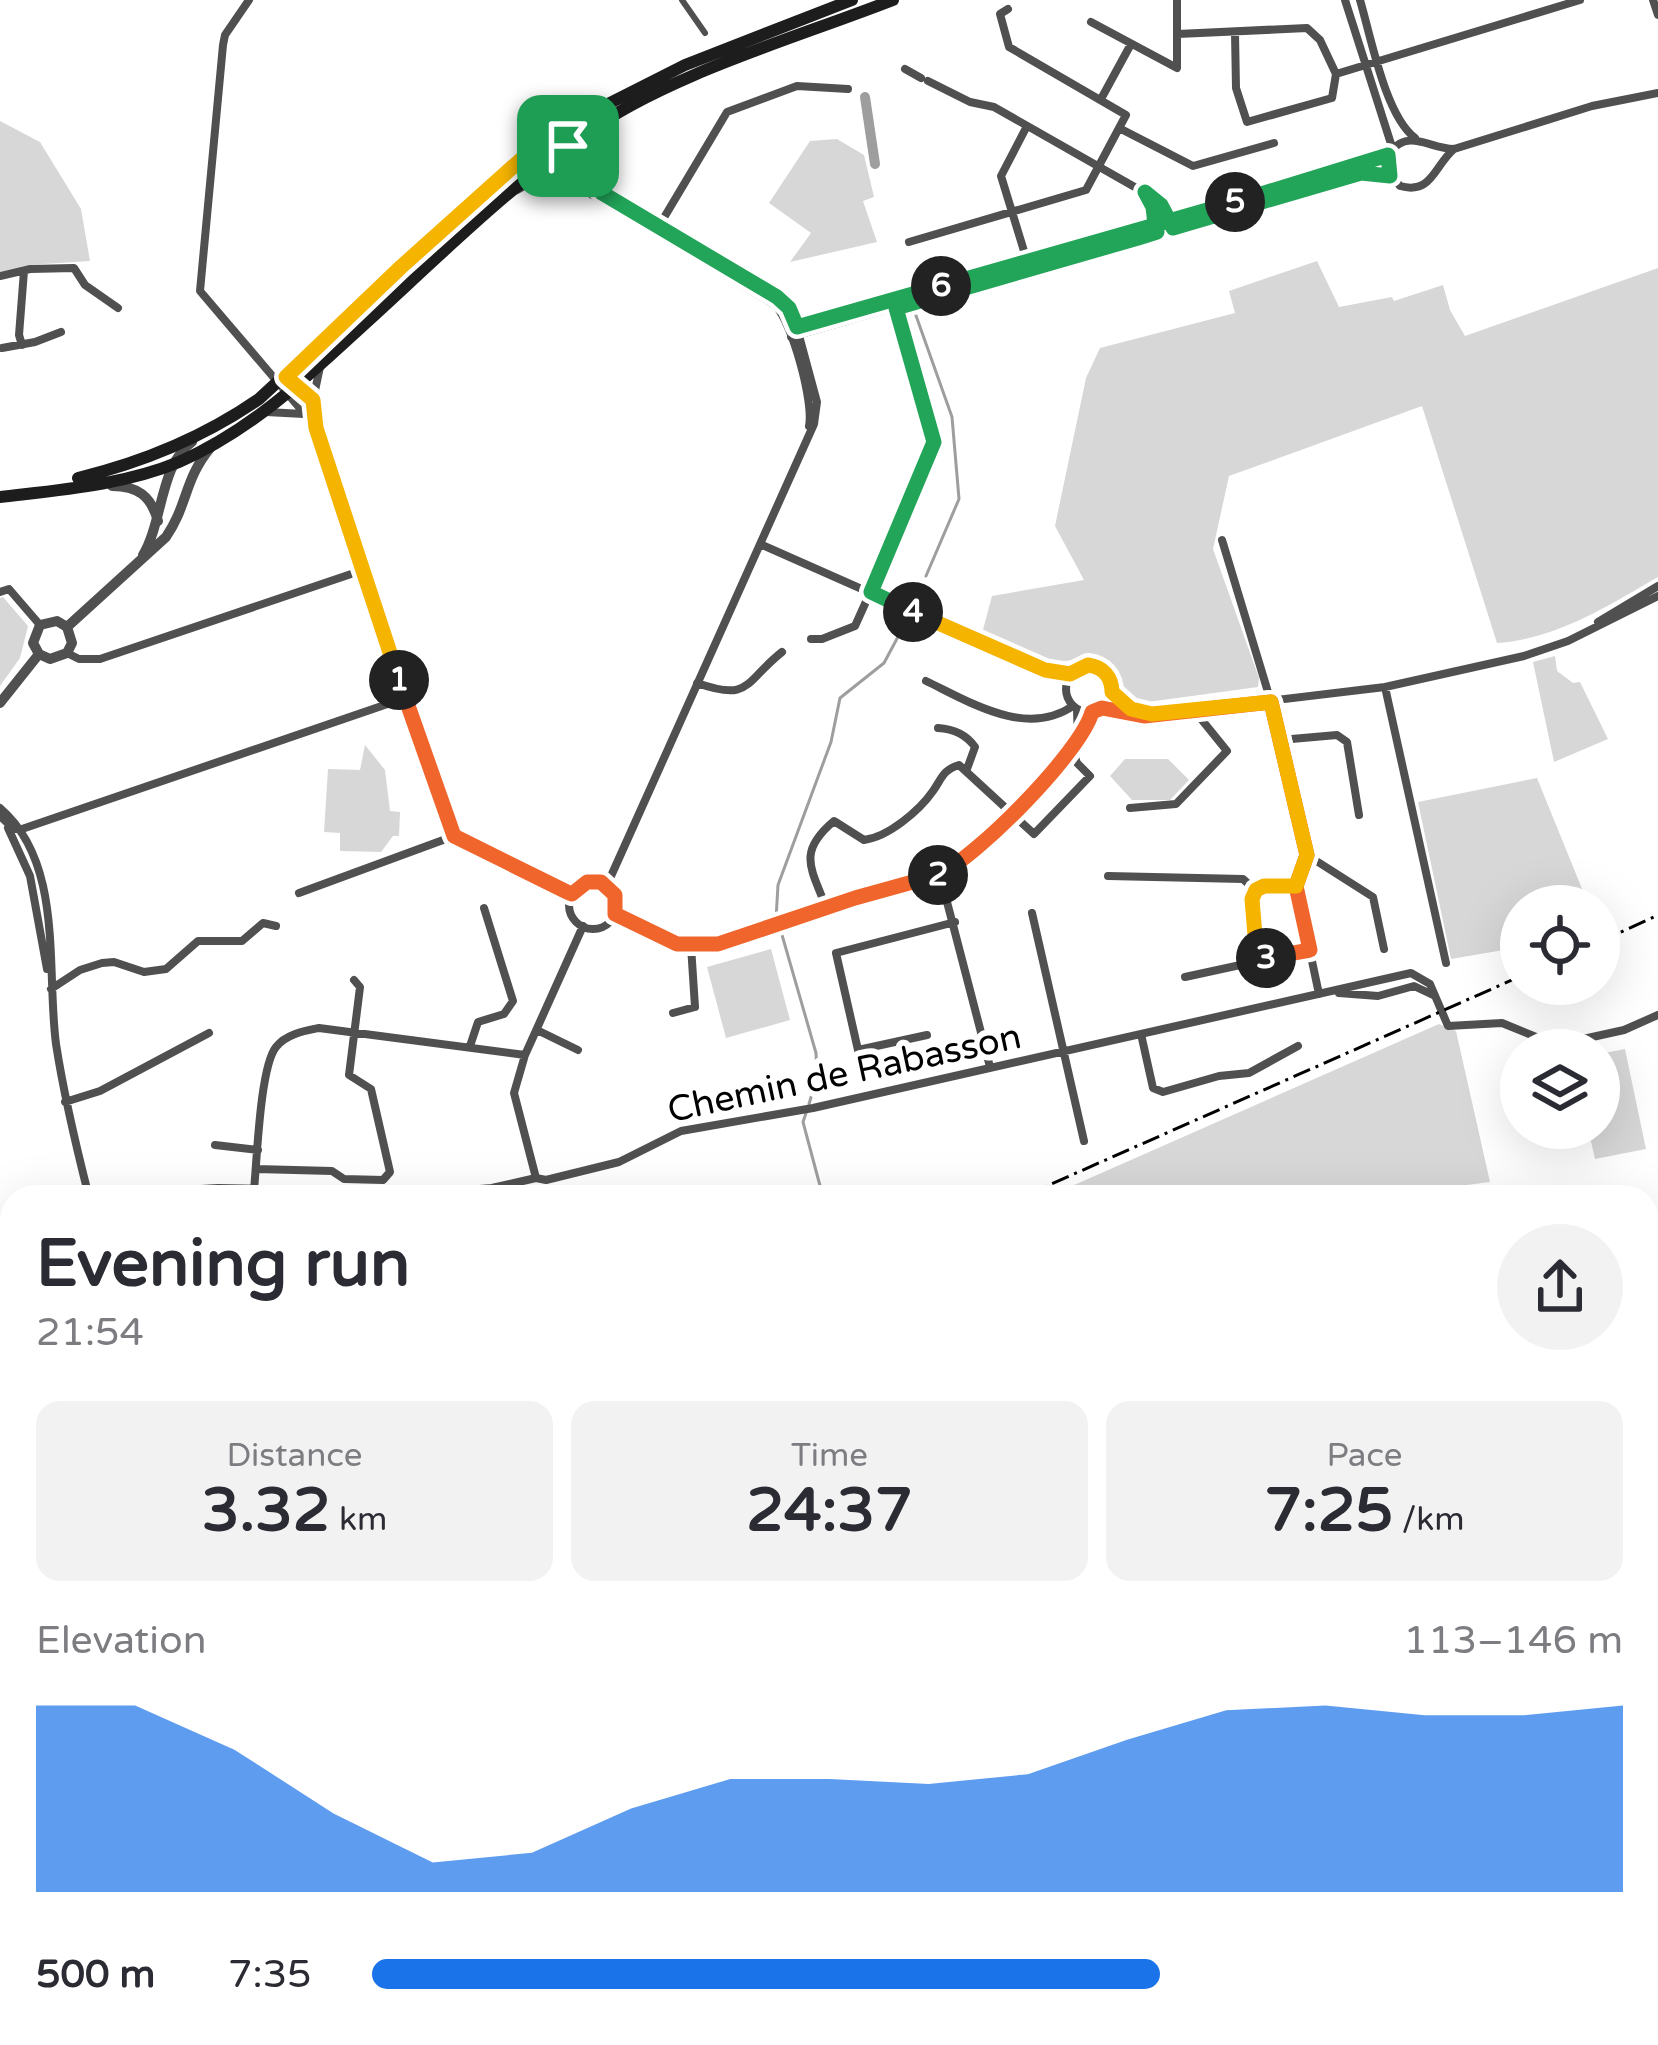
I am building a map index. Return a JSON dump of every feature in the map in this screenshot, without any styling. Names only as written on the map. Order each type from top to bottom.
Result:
[{"type":"main road","points":[[0,493],[78,486],[174,464],[212,445],[265,412],[491,184],[544,142],[685,65],[852,0]]},
{"type":"main road","points":[[0,493],[103,472],[223,423],[320,366],[507,193],[587,131],[685,82],[893,0]]},
{"type":"street","points":[[249,0],[225,35],[223,46],[200,292],[267,367],[313,400]]},
{"type":"street","points":[[682,0],[705,33]]},
{"type":"street","points":[[1091,22],[1177,68],[1178,0]]},
{"type":"street","points":[[1346,0],[1390,152],[1390,176]]},
{"type":"street","points":[[1360,0],[1400,122],[1432,147],[1454,149],[1604,103],[1658,93]]},
{"type":"street","points":[[1336,74],[1580,0]]},
{"type":"street","points":[[1653,0],[1658,15]]},
{"type":"street","points":[[909,242],[1086,190],[1126,116],[1009,47],[1000,14],[1008,9]]},
{"type":"street","points":[[1178,34],[1307,28],[1320,40],[1336,74],[1332,98],[1247,122],[1236,88],[1235,33]]},
{"type":"street","points":[[1101,99],[1131,44]]},
{"type":"street","points":[[905,69],[970,102],[994,107],[1145,192],[1161,205],[1171,224]]},
{"type":"street","points":[[659,226],[727,112],[797,86],[848,89]]},
{"type":"street","points":[[1027,126],[1002,171],[1029,265]]},
{"type":"street","points":[[1119,128],[1193,166],[1274,143]]},
{"type":"street","points":[[583,168],[581,150],[587,131]]},
{"type":"street","points":[[559,133],[602,193],[782,301],[817,402],[814,424],[607,885]]},
{"type":"street","points":[[1171,224],[1359,167],[1403,140],[1416,139]]},
{"type":"street","points":[[544,142],[586,191],[774,304],[794,332]]},
{"type":"street","points":[[1432,147],[1438,167]]},
{"type":"street","points":[[794,332],[1361,173],[1390,176],[1400,186],[1418,188],[1431,181],[1454,149]]},
{"type":"street","points":[[507,193],[548,173],[569,176]]},
{"type":"street","points":[[1145,192],[1156,228]]},
{"type":"street","points":[[0,276],[74,268],[85,285],[118,308]]},
{"type":"street","points":[[22,346],[24,272]]},
{"type":"street","points":[[811,639],[855,626],[934,442],[895,304]]},
{"type":"street","points":[[2,348],[61,332]]},
{"type":"street","points":[[320,366],[313,400],[316,428],[454,836],[572,894]]},
{"type":"street","points":[[288,386],[316,428]]},
{"type":"street","points":[[265,412],[306,415]]},
{"type":"street","points":[[137,562],[158,522],[174,464],[183,449],[223,423]]},
{"type":"street","points":[[67,627],[166,537],[176,522],[193,469],[212,445]]},
{"type":"street","points":[[78,486],[136,489],[148,497],[158,522]]},
{"type":"street","points":[[1222,540],[1271,702],[1307,855],[1296,886],[1319,994]]},
{"type":"street","points":[[760,544],[1045,670],[1065,686],[1075,707],[1077,763],[1090,776],[1034,834],[959,765],[949,769],[933,791],[884,836],[864,840],[834,821],[809,848],[826,907]]},
{"type":"street","points":[[67,653],[79,659],[100,659],[363,570]]},
{"type":"street","points":[[1568,640],[1658,586]]},
{"type":"street","points":[[0,592],[9,589],[40,625]]},
{"type":"street","points":[[926,681],[1015,719],[1047,718],[1075,707],[1128,716],[1271,702],[1385,687],[1524,656],[1658,596]]},
{"type":"street","points":[[51,620],[67,627],[72,643],[67,653],[57,659],[39,654],[33,643],[40,625],[51,620]]},
{"type":"street","points":[[697,683],[725,693],[744,690],[782,652]]},
{"type":"street","points":[[0,703],[39,654]]},
{"type":"street","points":[[1045,670],[1070,674],[1088,665],[1101,669],[1110,679],[1112,692],[1131,709],[1152,714]]},
{"type":"street","points":[[1065,686],[1070,674]]},
{"type":"street","points":[[1385,687],[1446,963]]},
{"type":"street","points":[[615,914],[662,938],[691,946],[718,944],[940,874],[976,849],[1075,747],[1112,692]]},
{"type":"street","points":[[22,829],[405,698]]},
{"type":"street","points":[[1130,808],[1176,805],[1227,751],[1193,709]]},
{"type":"street","points":[[938,728],[951,729],[972,742],[975,747],[967,769]]},
{"type":"street","points":[[1280,740],[1337,735],[1347,742],[1359,815]]},
{"type":"street","points":[[0,815],[22,829],[38,866],[50,986]]},
{"type":"street","points":[[0,815],[30,876],[65,1102],[86,1185]]},
{"type":"street","points":[[299,893],[454,836]]},
{"type":"street","points":[[1307,855],[1373,897],[1384,949]]},
{"type":"street","points":[[940,874],[990,1067]]},
{"type":"street","points":[[1108,876],[1243,879],[1256,890]]},
{"type":"street","points":[[587,882],[607,885],[615,895],[615,914],[598,928],[583,926],[571,913],[572,894],[587,882]]},
{"type":"street","points":[[1256,890],[1296,886]]},
{"type":"street","points":[[1256,890],[1252,911],[1257,960]]},
{"type":"street","points":[[470,1046],[478,1022],[504,1014],[513,1001],[484,908]]},
{"type":"street","points":[[1032,914],[1084,1141]]},
{"type":"street","points":[[927,1035],[858,1051],[836,952],[955,922]]},
{"type":"street","points":[[50,986],[95,964],[113,962],[152,973],[166,969],[198,941],[234,943],[263,923],[276,926]]},
{"type":"street","points":[[536,1178],[514,1093],[525,1055],[583,926]]},
{"type":"street","points":[[673,1013],[695,1007],[691,946]]},
{"type":"street","points":[[1185,977],[1310,950]]},
{"type":"street","points":[[1411,973],[1414,986],[1434,996]]},
{"type":"street","points":[[1411,973],[1430,984],[1448,1026],[1502,1023],[1556,1045],[1624,1030],[1658,1016]]},
{"type":"street","name":"Chemin de Rabasson","points":[[505,1185],[589,1172],[681,1130],[815,1107],[1411,973]]},
{"type":"street","points":[[256,1169],[332,1172],[344,1180],[383,1180],[390,1172],[371,1089],[349,1075],[360,987],[354,980]]},
{"type":"street","name":"Chemin de Rabasson","points":[[1319,994],[1378,996],[1414,986]]},
{"type":"street","points":[[254,1185],[267,1070],[276,1047],[295,1033],[319,1028],[525,1055]]},
{"type":"street","points":[[536,1029],[578,1050]]},
{"type":"street","points":[[65,1102],[100,1090],[208,1034]]},
{"type":"street","points":[[1141,1034],[1153,1088],[1163,1092],[1249,1073],[1298,1046]]},
{"type":"street","points":[[215,1145],[258,1150]]},
{"type":"shaded area","points":[[0,121],[40,142],[81,209],[90,261],[0,272]]},
{"type":"shaded area","points":[[837,139],[864,155],[874,197],[863,201],[877,242],[790,262],[811,233],[769,203],[810,141]]},
{"type":"shaded area","points":[[1317,261],[1339,307],[1392,297],[1394,301],[1443,285],[1465,336],[1658,268],[1658,577],[1561,628],[1497,643],[1422,406],[1229,476],[1213,549],[1259,678],[1258,687],[1133,704],[1094,655],[1048,661],[981,637],[992,596],[1084,580],[1055,526],[1086,378],[1100,348],[1235,313],[1229,291]]},
{"type":"shaded area","points":[[0,598],[28,626],[20,658],[0,686]]},
{"type":"shaded area","points":[[1555,656],[1557,671],[1573,683],[1580,682],[1608,739],[1554,762],[1533,662]]},
{"type":"shaded area","points":[[365,745],[385,770],[390,811],[400,812],[399,836],[393,836],[381,852],[340,851],[340,833],[324,832],[328,769],[360,770]]},
{"type":"shaded area","points":[[1125,759],[1168,759],[1189,780],[1170,800],[1132,800],[1110,776]]},
{"type":"shaded area","points":[[1537,778],[1580,885],[1500,885],[1500,951],[1451,959],[1418,802]]},
{"type":"shaded area","points":[[771,949],[790,1020],[726,1038],[707,967]]},
{"type":"shaded area","points":[[1439,1024],[1456,1031],[1490,1182],[1467,1185],[1074,1185]]},
{"type":"shaded area","points":[[1625,1049],[1646,1149],[1595,1159],[1593,1149],[1620,1149],[1620,1050]]},
{"type":"waterway","points":[[865,97],[875,164]]},
{"type":"waterway","points":[[914,310],[952,417],[959,499],[926,576]]},
{"type":"waterway","points":[[776,919],[778,885],[831,742],[840,698],[884,663],[900,633]]},
{"type":"waterway","points":[[780,928],[816,1053],[817,1077],[809,1104]]},
{"type":"waterway","points":[[806,1113],[803,1122],[820,1185]]},
{"type":"railway","points":[[1620,932],[1658,915]]},
{"type":"railway","points":[[1049,1185],[1500,985]]},
{"type":"route","points":[[568,146],[554,156],[544,142],[525,156],[286,377],[313,400],[316,428],[454,836],[572,894],[581,884],[601,882],[615,895],[615,914],[662,938],[691,946],[718,944],[951,868],[1073,751],[1092,712],[1102,708],[1144,716],[1271,702],[1273,708],[1307,855],[1296,886],[1310,950],[1257,960],[1252,923],[1256,890],[1296,886],[1307,855],[1271,702],[1152,714],[1131,709],[1112,692],[1110,679],[1095,666],[1070,674],[1045,670],[871,592],[934,442],[896,308],[1138,238],[1157,232],[1155,225],[1170,221],[1359,167],[1388,155],[1390,176],[1361,173],[1173,228],[1170,221],[1168,216],[1161,205],[1145,192],[1155,225],[797,327],[789,308],[777,297],[602,193],[568,146]]}]
